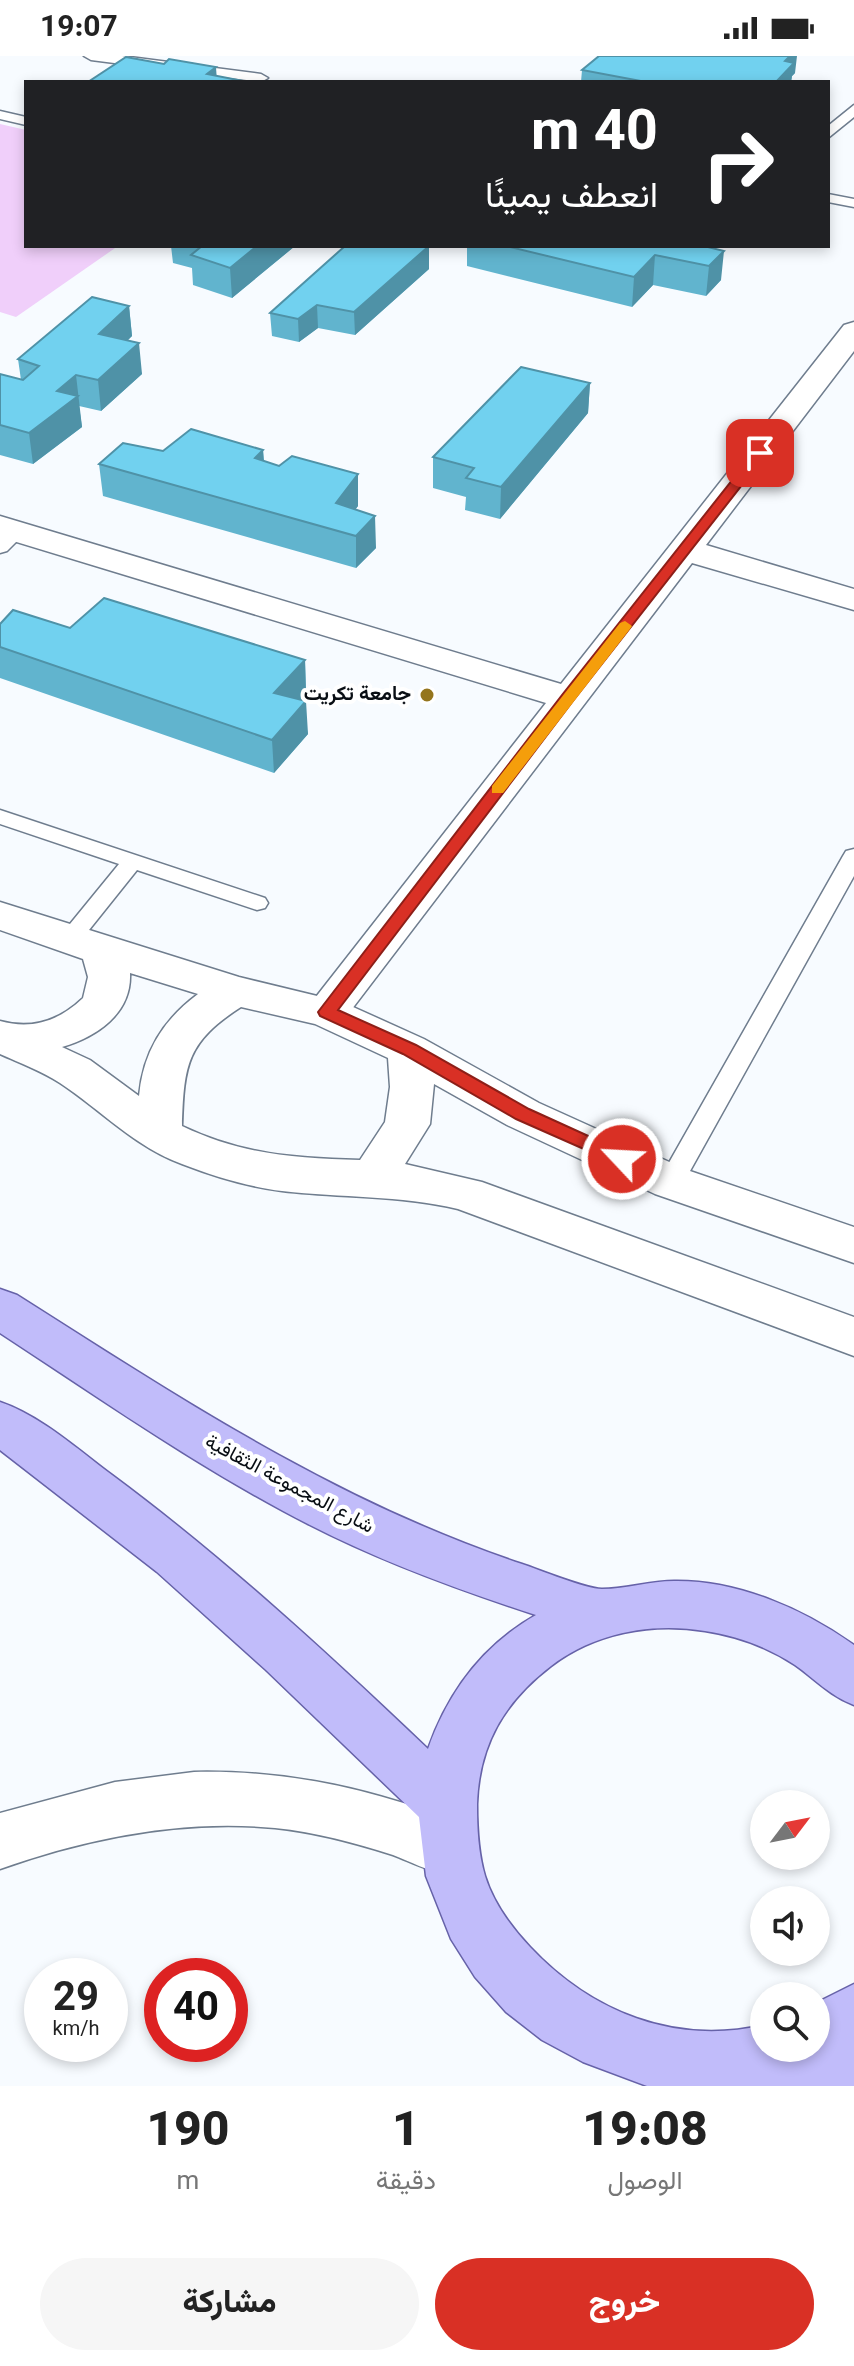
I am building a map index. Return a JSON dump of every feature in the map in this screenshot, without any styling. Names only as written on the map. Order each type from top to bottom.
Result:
[{"type":"main road","name":"شارع المجموعة الثقافية","points":[[0,1308],[204,1440],[292,1491],[387,1537],[476,1572],[601,1613]]},
{"type":"main road","points":[[0,1423],[87,1485],[199,1575],[279,1645],[447,1825]]},
{"type":"main road","points":[[750,2057],[720,2063],[672,2060],[624,2048],[578,2028],[538,2001],[504,1967],[477,1929],[459,1888],[447,1825],[452,1759],[469,1718],[492,1683],[524,1653],[559,1629],[601,1613],[663,1604],[726,1610],[789,1632],[843,1668],[854,1680]]},
{"type":"main road","points":[[830,2028],[854,2015]]},
{"type":"main road","points":[[816,2062],[854,2084]]},
{"type":"street","points":[[327,1012],[854,331]]},
{"type":"street","points":[[6,535],[567,698]]},
{"type":"street","points":[[685,550],[854,600]]},
{"type":"street","points":[[0,915],[235,991],[327,1012],[409,1050],[523,1114],[671,1182],[854,1245]]},
{"type":"street","points":[[7,1039],[60,1033],[96,1011],[110,980],[85,945]]},
{"type":"street","points":[[159,1134],[161,1074],[170,1049],[197,1016],[235,991]]},
{"type":"street","points":[[7,1039],[74,1071],[159,1134],[196,1152],[266,1171],[420,1183],[466,1194],[854,1337]]},
{"type":"street","points":[[373,1178],[407,1124],[412,1087],[409,1050]]},
{"type":"street","points":[[0,1841],[98,1811],[169,1801],[241,1800],[311,1806],[379,1822],[447,1825]]},
{"type":"lane","points":[[91,56],[261,78]]},
{"type":"lane","points":[[830,132],[854,109]]},
{"type":"lane","points":[[0,115],[24,121]]},
{"type":"lane","points":[[830,198],[854,203]]},
{"type":"lane","points":[[0,817],[257,903]]},
{"type":"lane","points":[[671,1182],[854,856]]},
{"type":"lane","points":[[85,945],[133,861]]},
{"type":"shaded area","points":[[0,124],[24,130],[24,248],[115,248],[16,317],[0,312]]},
{"type":"building","points":[[599,56],[790,56],[785,61],[794,63],[778,80],[635,80],[582,70]]},
{"type":"building","points":[[126,57],[164,64],[169,59],[216,67],[207,74],[238,80],[91,80]]},
{"type":"building","points":[[200,248],[255,248],[230,268],[191,255]]},
{"type":"building","points":[[343,248],[427,248],[354,312],[317,305],[298,319],[270,313]]},
{"type":"building","points":[[514,248],[712,248],[724,251],[709,266],[655,255],[634,277]]},
{"type":"building","points":[[92,297],[129,306],[99,334],[139,343],[98,380],[76,375],[57,391],[78,396],[29,433],[0,425],[0,374],[23,380],[39,366],[18,359]]},
{"type":"building","points":[[521,367],[590,383],[501,487],[466,478],[474,468],[433,457]]},
{"type":"building","points":[[191,429],[263,450],[255,458],[279,466],[292,456],[358,474],[336,503],[375,516],[356,536],[99,464],[123,443],[163,451]]},
{"type":"building","points":[[104,598],[305,660],[274,693],[306,701],[272,740],[0,647],[0,624],[13,610],[70,628]]},
{"type":"slow traffic","points":[[497,789],[625,626]]},
{"type":"place","name":"جامعة تكريت","points":[[427,695]]},
{"type":"route","points":[[622,1159],[523,1114],[409,1050],[327,1012],[567,698],[760,453]]}]
